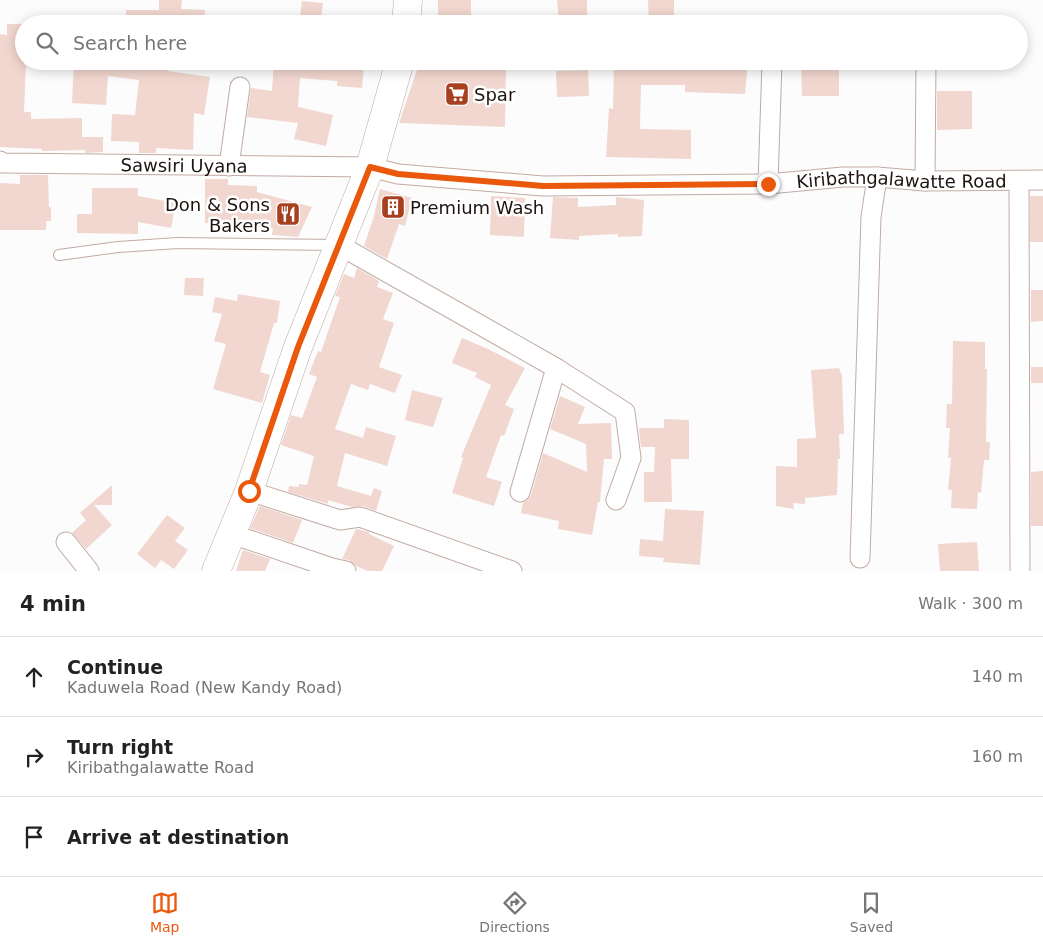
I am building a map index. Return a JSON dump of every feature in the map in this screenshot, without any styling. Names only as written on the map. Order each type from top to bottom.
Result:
[{"type":"main road","points":[[407,15],[408,0]]},
{"type":"main road","points":[[216,571],[249,491],[298,347],[370,167],[397,70]]},
{"type":"street","points":[[768,184],[772,70]]},
{"type":"street","points":[[925,181],[926,70]]},
{"type":"street","points":[[229,166],[240,88]]},
{"type":"street","name":"Sawsiri Uyana","points":[[0,161],[2,163],[370,167]]},
{"type":"street","name":"Kiribathgalawatte Road","points":[[370,167],[398,174],[543,186],[768,184],[843,177],[877,177],[925,181],[1043,180]]},
{"type":"street","points":[[860,558],[871,217],[877,177]]},
{"type":"street","points":[[1019,181],[1020,571]]},
{"type":"street","points":[[339,245],[556,368],[626,412],[631,458],[616,500]]},
{"type":"street","points":[[520,492],[556,368]]},
{"type":"street","points":[[249,491],[340,520],[360,517],[512,571]]},
{"type":"street","points":[[232,534],[346,571]]},
{"type":"street","points":[[66,542],[89,571]]},
{"type":"lane","points":[[59,255],[118,247],[178,243],[339,245]]},
{"type":"building","points":[[159,0],[182,0],[181,9],[205,10],[205,15],[126,15],[126,10],[159,10]]},
{"type":"building","points":[[438,0],[471,0],[471,15],[438,15]]},
{"type":"building","points":[[557,0],[587,0],[587,15],[558,15]]},
{"type":"building","points":[[648,0],[674,0],[674,15],[649,15]]},
{"type":"building","points":[[302,1],[323,3],[321,15],[300,15]]},
{"type":"building","points":[[7,24],[15,24],[15,70],[26,70],[24,112],[31,112],[31,119],[82,118],[82,137],[103,137],[103,152],[85,153],[85,150],[42,151],[42,149],[0,147],[0,34],[7,35]]},
{"type":"building","points":[[74,70],[168,70],[210,77],[204,115],[194,113],[193,150],[156,148],[156,153],[139,153],[139,142],[111,141],[112,114],[135,115],[139,80],[108,76],[106,105],[72,103]]},
{"type":"building","points":[[273,70],[364,70],[362,88],[337,86],[337,81],[300,78],[298,107],[333,115],[326,146],[294,139],[298,123],[247,117],[251,88],[272,91]]},
{"type":"building","name":"Spar","points":[[417,70],[506,70],[505,127],[399,123]]},
{"type":"building","points":[[588,70],[589,96],[557,97],[556,71]]},
{"type":"building","points":[[614,70],[747,70],[745,94],[685,92],[685,85],[641,85],[640,129],[691,130],[691,159],[606,157],[609,108],[613,109]]},
{"type":"building","points":[[801,70],[839,70],[839,96],[802,96]]},
{"type":"building","points":[[937,91],[972,91],[972,129],[937,130]]},
{"type":"building","points":[[20,175],[48,175],[51,221],[46,221],[46,230],[0,230],[0,183],[20,184]]},
{"type":"building","points":[[205,179],[228,179],[228,185],[257,186],[257,192],[312,207],[298,237],[272,235],[273,228],[233,226],[233,223],[205,223]]},
{"type":"building","points":[[92,188],[138,188],[138,196],[176,203],[171,228],[138,222],[138,234],[77,233],[77,214],[92,214]]},
{"type":"building","points":[[380,189],[412,198],[405,226],[399,224],[387,259],[364,246],[374,216]]},
{"type":"building","points":[[491,196],[525,198],[524,237],[490,235]]},
{"type":"building","points":[[1030,196],[1043,196],[1043,242],[1030,242]]},
{"type":"building","points":[[553,197],[578,198],[578,207],[616,205],[616,197],[644,200],[642,236],[618,237],[618,234],[579,236],[579,240],[550,238]]},
{"type":"building","points":[[357,268],[379,281],[377,287],[393,293],[383,319],[394,323],[379,367],[402,375],[395,393],[370,384],[368,390],[351,384],[335,429],[363,438],[366,427],[396,436],[387,466],[345,453],[337,486],[371,496],[374,488],[382,491],[376,511],[363,506],[352,507],[328,500],[328,504],[288,492],[289,486],[299,487],[299,484],[307,485],[314,456],[281,445],[291,415],[302,418],[317,377],[309,374],[318,351],[321,352],[340,297],[335,296],[344,274],[354,278]]},
{"type":"building","points":[[185,278],[204,278],[203,296],[184,295]]},
{"type":"building","points":[[1031,290],[1043,290],[1043,321],[1031,322]]},
{"type":"building","points":[[238,294],[280,301],[277,323],[274,323],[260,372],[270,375],[262,403],[213,389],[226,344],[214,341],[222,314],[212,312],[215,297],[237,301]]},
{"type":"building","points":[[462,338],[525,368],[505,405],[514,409],[504,436],[501,435],[486,477],[502,482],[494,506],[452,493],[463,458],[461,457],[491,385],[475,377],[477,373],[452,363]]},
{"type":"building","points":[[953,341],[985,342],[985,369],[987,369],[986,442],[990,442],[989,460],[984,460],[981,493],[978,492],[977,509],[951,508],[952,490],[948,490],[951,458],[948,458],[950,428],[946,428],[947,404],[952,404]]},
{"type":"building","points":[[1031,367],[1043,367],[1043,383],[1031,383]]},
{"type":"building","points":[[839,368],[842,376],[844,434],[839,434],[840,459],[838,459],[837,495],[805,498],[805,504],[793,503],[794,509],[776,506],[776,466],[797,467],[797,439],[816,438],[811,370]]},
{"type":"building","points":[[412,390],[443,398],[433,427],[405,420]]},
{"type":"building","points":[[560,396],[585,407],[578,424],[611,423],[612,459],[604,459],[600,502],[598,502],[592,535],[558,529],[559,521],[521,513],[523,503],[531,495],[543,453],[587,472],[586,444],[550,429]]},
{"type":"building","points":[[664,419],[689,420],[689,459],[671,459],[672,502],[644,502],[644,472],[654,472],[655,447],[641,447],[639,428],[664,428]]},
{"type":"building","points":[[1043,471],[1043,526],[1031,526],[1031,472]]},
{"type":"building","points":[[112,485],[112,505],[94,505],[112,525],[86,549],[72,533],[86,520],[80,513]]},
{"type":"building","points":[[260,506],[302,520],[293,543],[250,528]]},
{"type":"building","points":[[665,509],[704,511],[700,565],[663,562],[664,558],[639,556],[640,539],[663,541]]},
{"type":"building","points":[[167,515],[185,528],[175,541],[188,550],[174,569],[161,560],[155,568],[137,554]]},
{"type":"building","points":[[356,529],[369,532],[369,534],[394,546],[382,571],[368,571],[356,566],[349,560],[342,559]]},
{"type":"building","points":[[977,542],[979,571],[940,571],[938,544]]},
{"type":"building","points":[[243,550],[270,559],[265,571],[236,571]]},
{"type":"place","name":"Spar","points":[[457,94]]},
{"type":"place","name":"Premium Wash","points":[[393,207]]},
{"type":"place","name":"Don & Sons Bakers","points":[[288,214]]},
{"type":"route","points":[[249,491],[298,347],[370,167],[398,174],[543,186],[768,184]]}]
